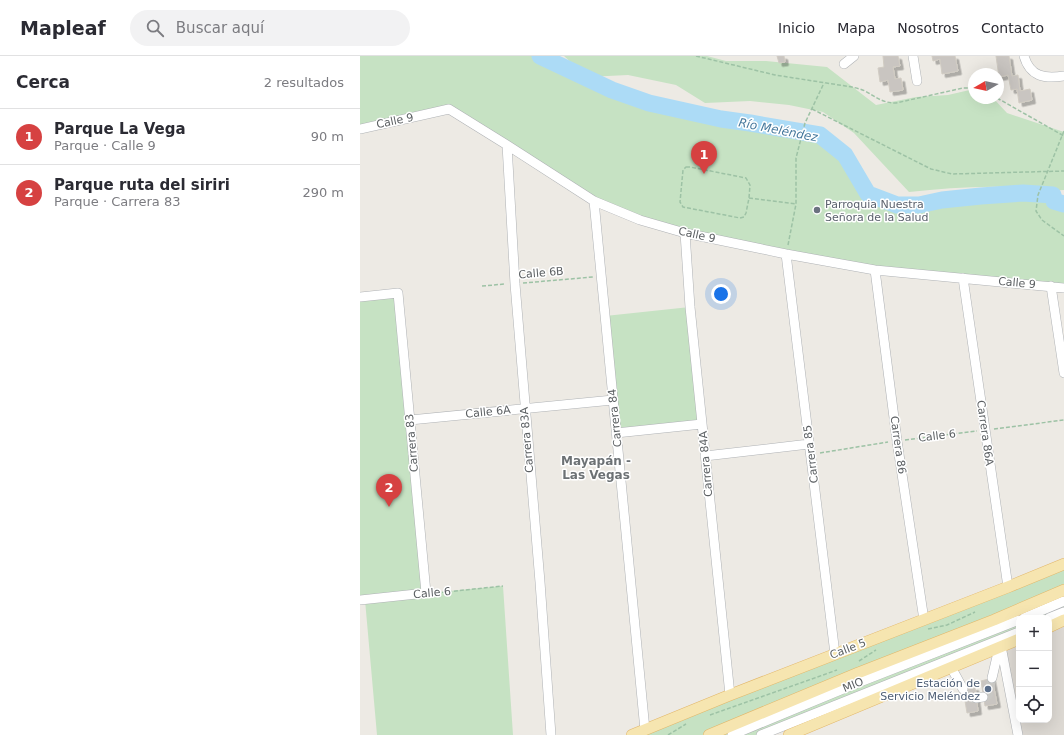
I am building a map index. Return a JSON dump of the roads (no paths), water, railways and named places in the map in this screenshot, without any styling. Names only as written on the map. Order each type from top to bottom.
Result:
[{"type":"main road","name":"Calle 5","points":[[632,735],[835,654],[925,625],[1008,587],[1064,564]]},
{"type":"main road","points":[[709,735],[858,673],[994,620],[1064,590]]},
{"type":"main road","points":[[1052,626],[1064,620]]},
{"type":"main road","points":[[789,735],[1016,640]]},
{"type":"street","points":[[844,64],[854,56]]},
{"type":"street","points":[[913,56],[917,81]]},
{"type":"street","points":[[1024,56],[1030,68],[1039,76],[1050,78],[1064,76]]},
{"type":"street","name":"Calle 9","points":[[360,129],[449,109],[594,201],[640,220],[685,233],[786,254],[875,270],[1064,288]]},
{"type":"street","name":"Carrera 83A","points":[[507,145],[515,284],[540,582],[551,735]]},
{"type":"street","name":"Carrera 84","points":[[594,201],[645,730]]},
{"type":"street","name":"Carrera 84A","points":[[685,233],[690,307],[730,695]]},
{"type":"street","name":"Carrera 85","points":[[786,254],[835,654]]},
{"type":"street","name":"Carrera 86","points":[[875,270],[897,441],[925,625]]},
{"type":"street","name":"Carrera 86A","points":[[963,278],[1008,587]]},
{"type":"street","points":[[1052,286],[1064,373]]},
{"type":"street","name":"Carrera 83","points":[[360,297],[398,293],[426,593]]},
{"type":"street","name":"Calle 6A","points":[[410,420],[613,400]]},
{"type":"street","points":[[616,433],[702,424]]},
{"type":"street","points":[[705,456],[809,444]]},
{"type":"street","name":"Calle 6","points":[[360,600],[426,593]]},
{"type":"street","points":[[1031,615],[1064,601]]},
{"type":"street","points":[[1052,617],[1064,612]]},
{"type":"street","name":"MIO","points":[[732,735],[860,682],[1016,621]]},
{"type":"street","name":"MIO","points":[[761,735],[1016,633]]},
{"type":"street","points":[[992,678],[1000,647]]},
{"type":"street","points":[[1000,647],[1018,735]]},
{"type":"street","points":[[951,668],[963,689]]},
{"type":"waterway","name":"Río Meléndez","points":[[540,56],[612,90],[649,103],[721,119],[820,135],[845,155],[868,194],[897,205],[919,205],[942,200],[1023,193],[1053,195],[1054,201],[1064,204]]},
{"type":"tunnel","points":[[983,697],[988,696],[992,678]]},
{"type":"tunnel","points":[[963,689],[968,699],[976,698]]},
{"type":"place","name":"Parque La Vega","points":[[704,174]]},
{"type":"place","name":"Parroquia Nuestra Señora de la Salud","points":[[817,210]]},
{"type":"place","name":"Parque ruta del siriri","points":[[389,507]]},
{"type":"place","name":"Estación de Servicio Meléndez","points":[[988,689]]},
{"type":"district","name":"Mayapán - Las Vegas","points":[[596,468]]}]
